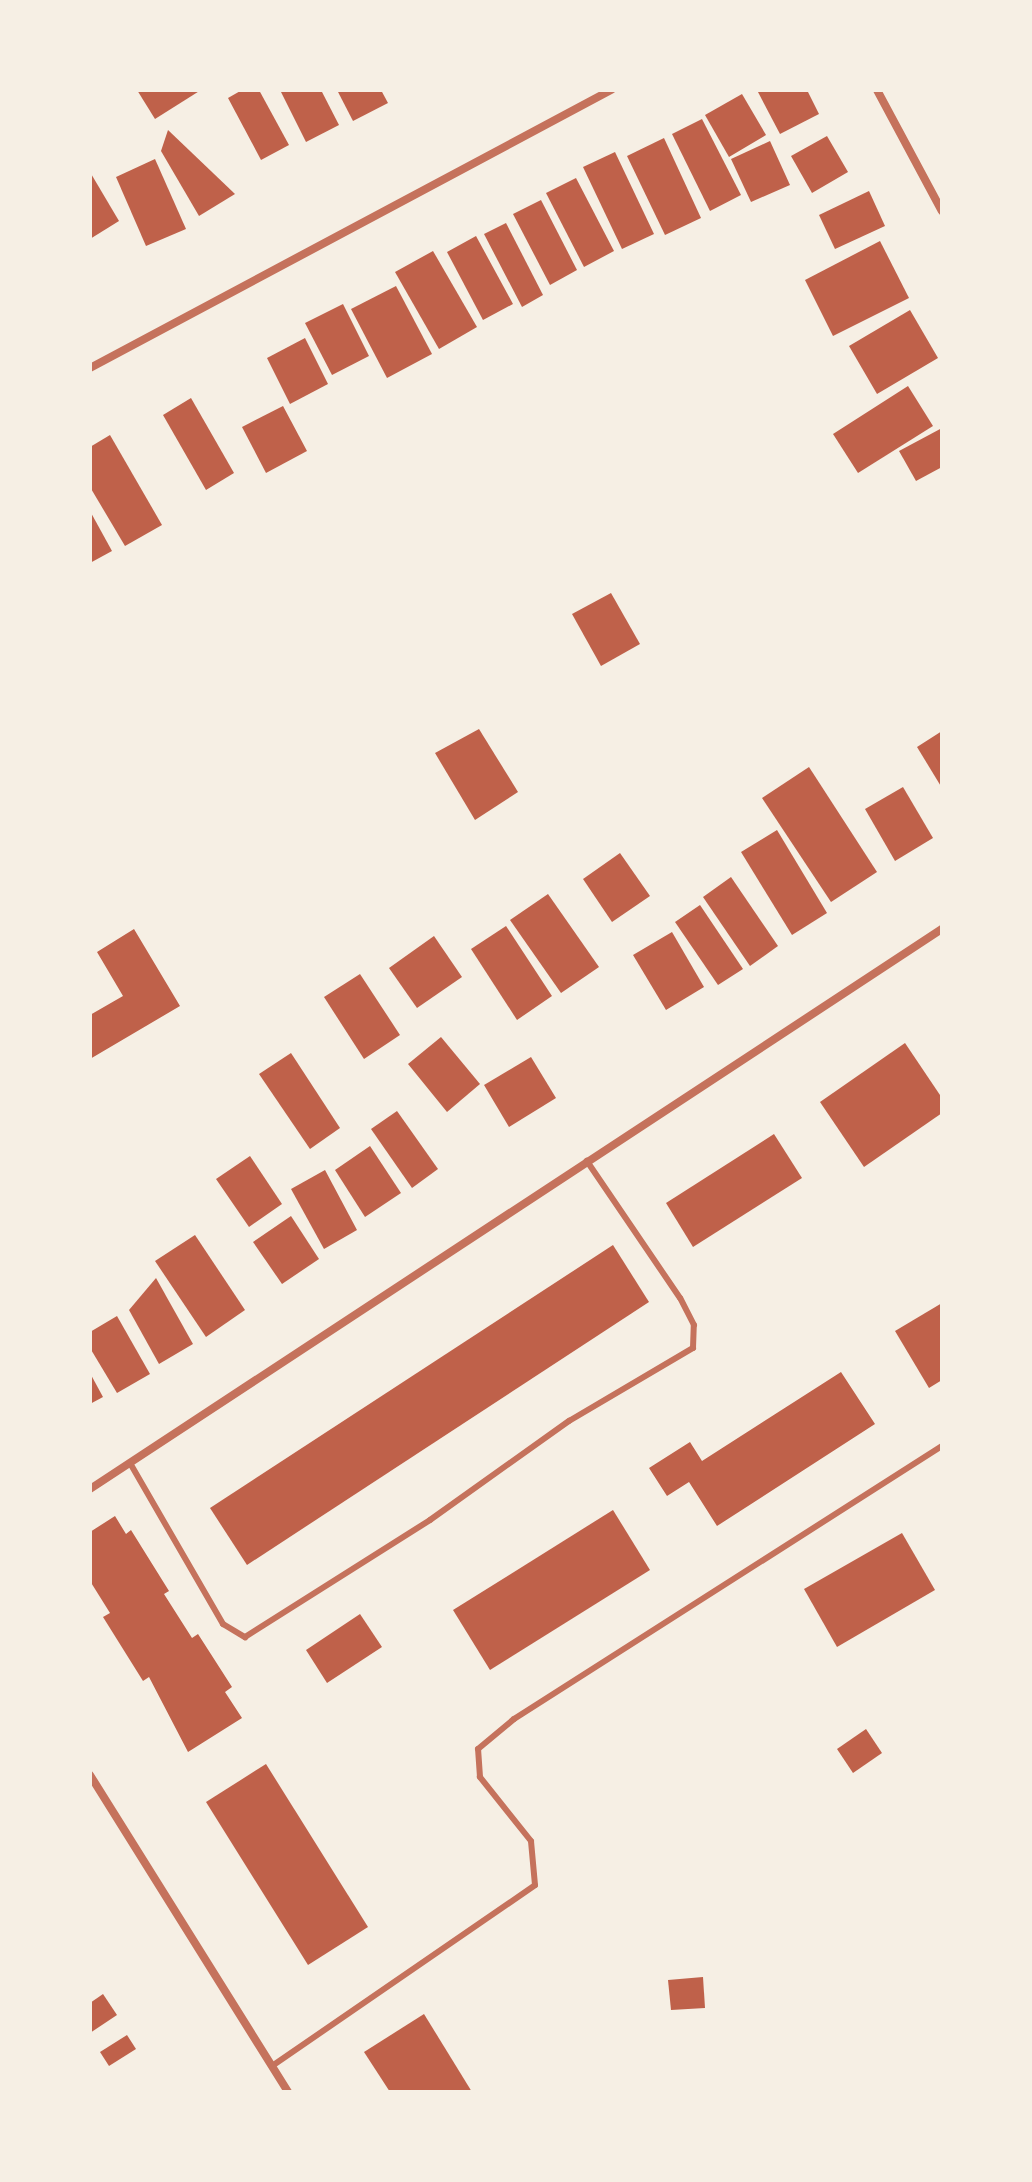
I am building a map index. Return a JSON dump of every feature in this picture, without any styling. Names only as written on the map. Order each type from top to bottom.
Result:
[{"type":"street","points":[[90,368],[611,90]]},
{"type":"street","points":[[877,90],[942,211]]},
{"type":"street","points":[[90,1489],[942,929]]},
{"type":"street","points":[[90,1775],[288,2092]]},
{"type":"lane","points":[[130,1463],[223,1624],[245,1637],[430,1520],[569,1421],[693,1348],[694,1325],[680,1298],[587,1161]]},
{"type":"lane","points":[[272,2066],[535,1885],[531,1841],[480,1777],[478,1749],[514,1719],[942,1446]]},
{"type":"building","points":[[137,90],[201,90],[155,119]]},
{"type":"building","points":[[242,90],[259,90],[289,145],[261,160],[228,98]]},
{"type":"building","points":[[280,90],[321,90],[339,125],[306,142]]},
{"type":"building","points":[[337,90],[381,90],[388,103],[353,121]]},
{"type":"building","points":[[807,90],[819,114],[780,134],[758,92]]},
{"type":"building","points":[[742,94],[766,135],[729,157],[705,115]]},
{"type":"building","points":[[702,119],[741,195],[710,211],[672,134]]},
{"type":"building","points":[[168,130],[235,194],[199,216],[161,151]]},
{"type":"building","points":[[827,136],[848,172],[812,193],[791,156]]},
{"type":"building","points":[[664,138],[701,218],[665,235],[627,156]]},
{"type":"building","points":[[770,141],[790,185],[751,202],[731,159]]},
{"type":"building","points":[[615,152],[654,234],[622,249],[583,167]]},
{"type":"building","points":[[155,159],[186,229],[146,246],[116,177]]},
{"type":"building","points":[[90,172],[119,221],[90,239]]},
{"type":"building","points":[[576,178],[614,251],[584,267],[546,193]]},
{"type":"building","points":[[869,191],[885,226],[835,249],[819,215]]},
{"type":"building","points":[[541,200],[577,270],[550,285],[513,214]]},
{"type":"building","points":[[506,223],[543,295],[522,307],[484,234]]},
{"type":"building","points":[[476,236],[513,304],[483,320],[447,252]]},
{"type":"building","points":[[880,241],[909,298],[833,336],[805,280]]},
{"type":"building","points":[[433,251],[477,327],[439,349],[395,272]]},
{"type":"building","points":[[396,286],[432,354],[387,378],[351,309]]},
{"type":"building","points":[[343,304],[369,356],[332,375],[305,323]]},
{"type":"building","points":[[910,310],[938,358],[877,394],[849,346]]},
{"type":"building","points":[[305,338],[328,384],[290,404],[267,358]]},
{"type":"building","points":[[908,386],[933,426],[858,473],[833,434]]},
{"type":"building","points":[[191,398],[234,473],[206,490],[163,415]]},
{"type":"building","points":[[283,406],[307,451],[266,473],[242,427]]},
{"type":"building","points":[[942,428],[942,467],[916,481],[899,451]]},
{"type":"building","points":[[110,435],[162,525],[125,546],[90,487],[90,447]]},
{"type":"building","points":[[90,511],[112,551],[90,563]]},
{"type":"building","points":[[611,593],[640,644],[601,666],[572,614]]},
{"type":"building","points":[[479,729],[518,792],[475,820],[435,753]]},
{"type":"building","points":[[942,731],[942,788],[917,747]]},
{"type":"building","points":[[809,767],[877,872],[831,902],[762,798]]},
{"type":"building","points":[[903,787],[933,838],[895,861],[865,809]]},
{"type":"building","points":[[777,830],[827,913],[792,935],[741,852]]},
{"type":"building","points":[[620,853],[650,896],[612,922],[583,879]]},
{"type":"building","points":[[731,877],[778,946],[750,966],[703,897]]},
{"type":"building","points":[[548,894],[599,967],[561,993],[510,920]]},
{"type":"building","points":[[700,905],[743,969],[718,985],[675,922]]},
{"type":"building","points":[[506,926],[552,996],[517,1020],[471,949]]},
{"type":"building","points":[[134,929],[180,1006],[90,1059],[90,1015],[123,996],[97,952]]},
{"type":"building","points":[[672,932],[704,987],[666,1010],[633,955]]},
{"type":"building","points":[[434,936],[462,977],[417,1008],[389,968]]},
{"type":"building","points":[[360,974],[400,1035],[364,1059],[324,997]]},
{"type":"building","points":[[441,1037],[480,1084],[447,1112],[408,1064]]},
{"type":"building","points":[[905,1043],[942,1098],[942,1113],[864,1167],[820,1102]]},
{"type":"building","points":[[291,1053],[340,1128],[310,1149],[259,1074]]},
{"type":"building","points":[[531,1057],[556,1098],[509,1127],[484,1085]]},
{"type":"building","points":[[397,1111],[438,1169],[412,1188],[371,1129]]},
{"type":"building","points":[[774,1134],[802,1178],[693,1247],[666,1203]]},
{"type":"building","points":[[370,1146],[401,1193],[365,1217],[335,1170]]},
{"type":"building","points":[[250,1156],[282,1204],[249,1227],[216,1179]]},
{"type":"building","points":[[325,1170],[357,1230],[324,1249],[291,1189]]},
{"type":"building","points":[[291,1216],[319,1259],[282,1284],[253,1242]]},
{"type":"building","points":[[195,1235],[245,1310],[206,1337],[155,1261]]},
{"type":"building","points":[[613,1245],[649,1302],[247,1565],[210,1508]]},
{"type":"building","points":[[156,1278],[193,1344],[159,1364],[129,1310]]},
{"type":"building","points":[[942,1303],[942,1380],[929,1388],[895,1331]]},
{"type":"building","points":[[117,1316],[150,1374],[117,1393],[90,1348],[90,1332]]},
{"type":"building","points":[[841,1372],[875,1424],[717,1526],[689,1482],[667,1496],[649,1468],[690,1442],[702,1461]]},
{"type":"building","points":[[90,1373],[103,1397],[90,1404]]},
{"type":"building","points":[[613,1510],[650,1570],[490,1670],[453,1610]]},
{"type":"building","points":[[115,1516],[126,1534],[131,1530],[169,1591],[164,1594],[192,1638],[198,1634],[232,1687],[225,1692],[242,1718],[188,1752],[149,1677],[143,1681],[103,1617],[110,1613],[90,1581],[90,1532]]},
{"type":"building","points":[[902,1533],[935,1590],[837,1647],[804,1589]]},
{"type":"building","points":[[360,1614],[382,1647],[327,1683],[306,1650]]},
{"type":"building","points":[[866,1729],[882,1753],[853,1773],[837,1749]]},
{"type":"building","points":[[266,1764],[368,1927],[308,1965],[206,1802]]},
{"type":"building","points":[[703,1977],[705,2008],[671,2010],[668,1980]]},
{"type":"building","points":[[103,1994],[117,2015],[90,2033],[90,2003]]},
{"type":"building","points":[[424,2014],[472,2092],[390,2092],[364,2052]]},
{"type":"building","points":[[127,2035],[136,2049],[109,2066],[100,2052]]}]
